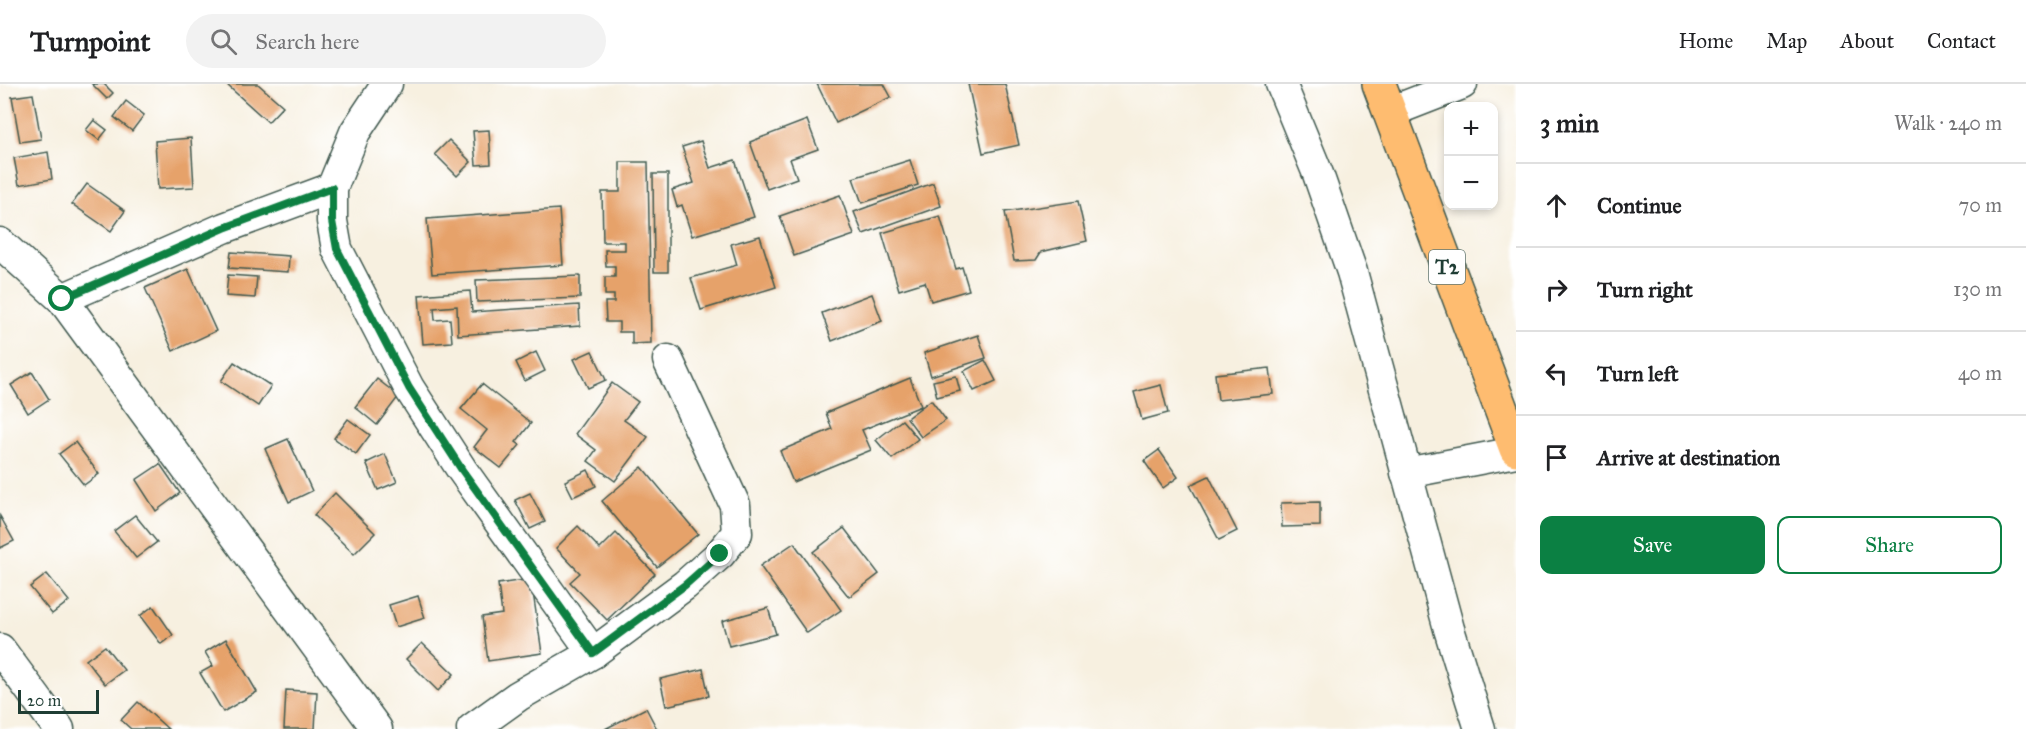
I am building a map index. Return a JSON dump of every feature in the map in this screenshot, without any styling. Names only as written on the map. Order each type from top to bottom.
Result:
[{"type":"highway","name":"T2","points":[[1385,98],[1516,451]]},
{"type":"street","points":[[387,84],[355,132],[332,188],[332,221],[337,249],[409,388],[462,470],[593,653]]},
{"type":"street","points":[[1281,84],[1318,174],[1352,272],[1449,629],[1480,729]]},
{"type":"street","points":[[1385,98],[1461,84]]},
{"type":"street","points":[[62,299],[224,228],[332,188]]},
{"type":"street","points":[[0,243],[62,299],[377,729]]},
{"type":"street","points":[[472,729],[518,696],[593,653],[685,585],[720,554],[737,533],[735,505],[668,360]]},
{"type":"street","points":[[1406,473],[1516,451]]},
{"type":"street","points":[[0,649],[59,729]]},
{"type":"building","points":[[92,84],[104,84],[113,93],[107,99]]},
{"type":"building","points":[[226,84],[258,84],[283,106],[268,122]]},
{"type":"building","points":[[817,84],[884,84],[891,97],[836,123]]},
{"type":"building","points":[[968,84],[1005,84],[1019,145],[983,153]]},
{"type":"building","points":[[33,94],[41,139],[20,142],[12,97]]},
{"type":"building","points":[[126,101],[144,115],[132,131],[114,117]]},
{"type":"building","points":[[94,120],[107,130],[99,140],[86,130]]},
{"type":"building","points":[[807,120],[818,149],[790,159],[797,178],[767,189],[750,142]]},
{"type":"building","points":[[489,130],[491,164],[476,165],[473,131]]},
{"type":"building","points":[[191,138],[194,187],[158,189],[155,141]]},
{"type":"building","points":[[449,140],[471,162],[457,176],[435,154]]},
{"type":"building","points":[[701,141],[710,168],[735,160],[754,217],[692,236],[682,205],[677,207],[672,190],[694,183],[682,147]]},
{"type":"building","points":[[48,152],[52,179],[19,185],[14,158]]},
{"type":"building","points":[[910,160],[918,185],[862,203],[853,178]]},
{"type":"building","points":[[620,162],[648,162],[651,343],[632,344],[632,332],[619,332],[619,322],[606,322],[605,302],[614,302],[614,295],[605,295],[605,277],[615,277],[615,266],[606,266],[605,250],[625,250],[625,242],[603,242],[602,192],[620,192]]},
{"type":"building","points":[[653,174],[668,174],[668,272],[654,272]]},
{"type":"building","points":[[933,183],[941,206],[863,234],[854,212]]},
{"type":"building","points":[[87,184],[125,211],[111,231],[72,204]]},
{"type":"building","points":[[840,195],[854,235],[794,256],[780,216]]},
{"type":"building","points":[[1078,201],[1087,241],[1041,252],[1036,260],[1014,261],[1005,212]]},
{"type":"building","points":[[559,209],[563,265],[432,274],[427,219]]},
{"type":"building","points":[[940,216],[956,269],[962,267],[969,290],[931,301],[925,282],[899,290],[882,233]]},
{"type":"building","points":[[760,236],[776,287],[701,310],[691,278],[737,265],[731,244]]},
{"type":"building","points":[[231,252],[289,256],[288,272],[229,268]]},
{"type":"building","points":[[188,269],[216,331],[173,351],[145,288]]},
{"type":"building","points":[[228,275],[257,277],[255,298],[226,296]]},
{"type":"building","points":[[580,276],[580,298],[477,302],[476,280]]},
{"type":"building","points":[[470,291],[472,312],[579,305],[580,326],[458,335],[457,306],[434,308],[435,320],[450,319],[452,342],[423,344],[419,295]]},
{"type":"building","points":[[872,294],[882,321],[832,341],[822,313]]},
{"type":"building","points":[[978,335],[986,358],[931,376],[924,353]]},
{"type":"building","points":[[592,351],[606,380],[588,388],[574,359]]},
{"type":"building","points":[[536,352],[545,371],[525,381],[516,362]]},
{"type":"building","points":[[985,360],[996,381],[974,391],[964,371]]},
{"type":"building","points":[[234,362],[271,386],[258,406],[221,381]]},
{"type":"building","points":[[1270,368],[1273,394],[1218,400],[1215,374]]},
{"type":"building","points":[[32,372],[49,399],[28,413],[11,385]]},
{"type":"building","points":[[956,376],[960,391],[937,397],[933,381]]},
{"type":"building","points":[[910,378],[921,406],[862,430],[871,450],[793,482],[780,451],[832,429],[826,413]]},
{"type":"building","points":[[377,379],[399,396],[377,425],[355,407]]},
{"type":"building","points":[[612,383],[638,402],[624,420],[648,437],[615,481],[588,461],[596,450],[575,434]]},
{"type":"building","points":[[482,384],[531,423],[516,442],[520,445],[501,468],[474,447],[487,430],[461,409]]},
{"type":"building","points":[[1161,385],[1168,413],[1142,420],[1134,392]]},
{"type":"building","points":[[931,400],[946,420],[921,437],[907,418]]},
{"type":"building","points":[[348,419],[370,435],[356,454],[334,438]]},
{"type":"building","points":[[902,420],[918,439],[892,459],[876,440]]},
{"type":"building","points":[[288,439],[312,491],[289,502],[265,449]]},
{"type":"building","points":[[75,442],[99,474],[84,485],[59,454]]},
{"type":"building","points":[[1159,450],[1178,477],[1163,488],[1144,461]]},
{"type":"building","points":[[385,454],[397,482],[378,490],[366,463]]},
{"type":"building","points":[[160,464],[180,493],[156,511],[136,480]]},
{"type":"building","points":[[642,467],[698,534],[657,567],[602,501]]},
{"type":"building","points":[[588,470],[596,486],[573,497],[565,481]]},
{"type":"building","points":[[1209,476],[1237,531],[1219,540],[1190,485]]},
{"type":"building","points":[[335,493],[375,533],[354,554],[314,515]]},
{"type":"building","points":[[530,493],[545,522],[530,529],[515,500]]},
{"type":"building","points":[[1320,502],[1320,526],[1282,527],[1281,503]]},
{"type":"building","points":[[135,515],[157,542],[136,558],[114,531]]},
{"type":"building","points":[[0,516],[14,541],[0,548]]},
{"type":"building","points":[[578,526],[600,549],[616,533],[655,574],[607,620],[570,582],[580,573],[556,548]]},
{"type":"building","points":[[844,528],[879,574],[849,597],[813,552]]},
{"type":"building","points":[[794,543],[841,610],[807,633],[760,566]]},
{"type":"building","points":[[47,574],[69,601],[52,614],[30,587]]},
{"type":"building","points":[[531,579],[542,653],[488,661],[482,617],[502,614],[498,584]]},
{"type":"building","points":[[418,596],[425,618],[396,627],[389,605]]},
{"type":"building","points":[[153,606],[173,635],[161,644],[140,616]]},
{"type":"building","points":[[768,608],[776,634],[729,646],[722,621]]},
{"type":"building","points":[[226,639],[257,692],[223,712],[200,673],[213,666],[205,652]]},
{"type":"building","points":[[422,643],[454,674],[438,691],[406,659]]},
{"type":"building","points":[[105,646],[124,670],[105,684],[86,660]]},
{"type":"building","points":[[703,669],[709,696],[666,706],[660,679]]},
{"type":"building","points":[[286,690],[317,692],[315,729],[284,729]]},
{"type":"building","points":[[138,702],[168,729],[131,729],[121,720]]},
{"type":"building","points":[[646,708],[657,729],[605,729]]},
{"type":"route","points":[[62,299],[224,228],[332,188],[332,221],[337,249],[409,388],[462,470],[593,653],[685,585],[720,554]]}]
